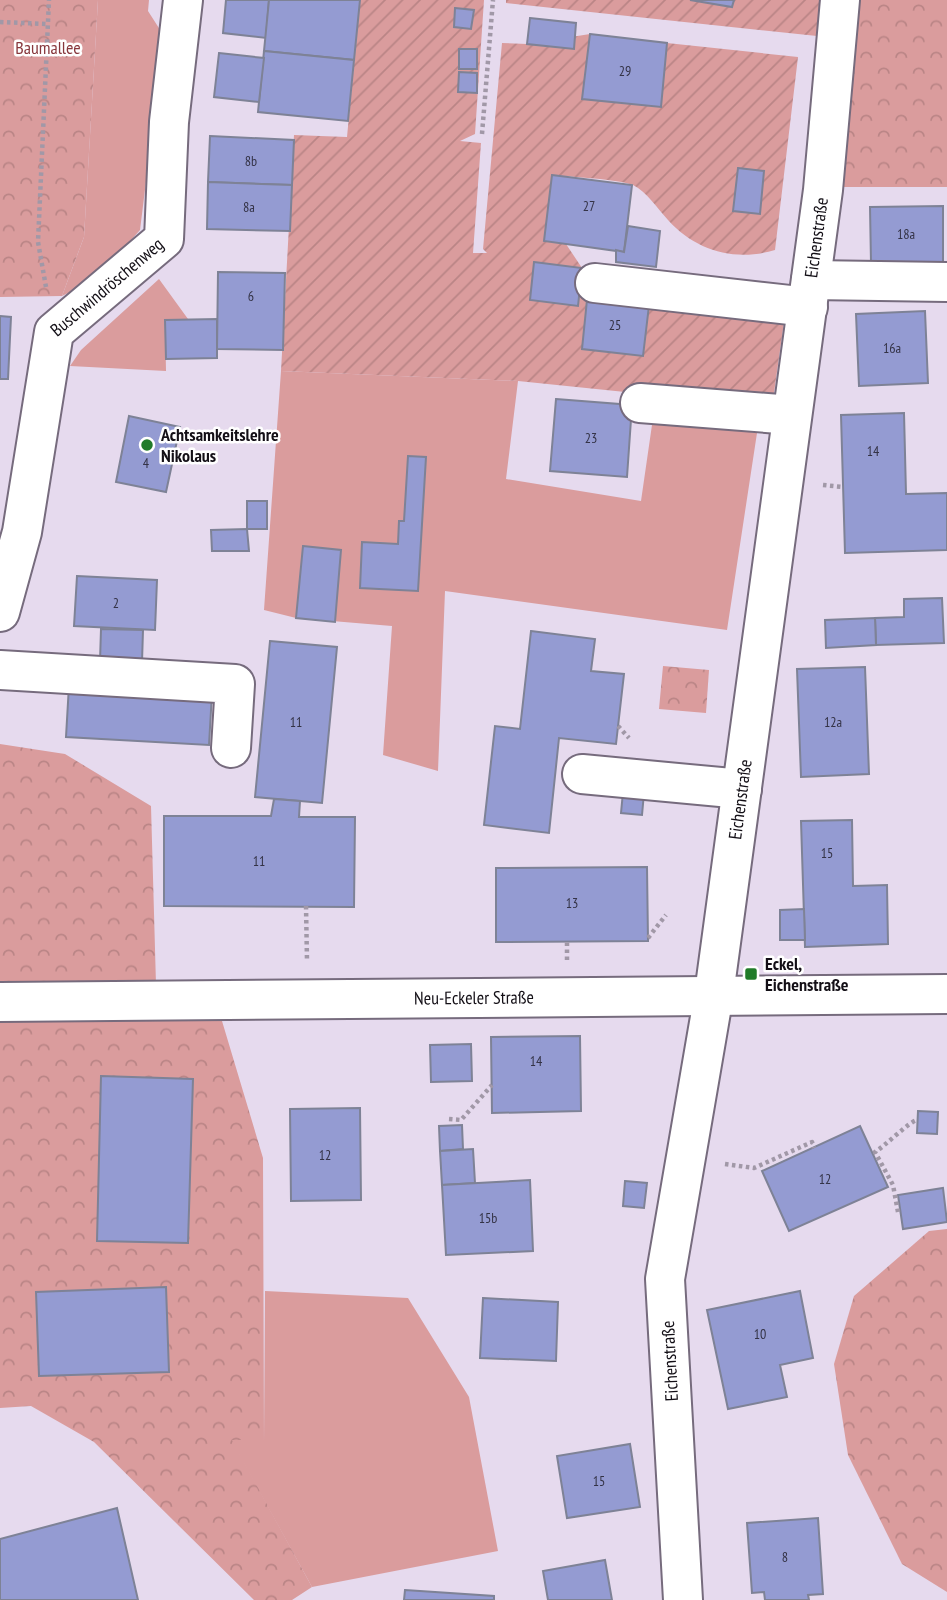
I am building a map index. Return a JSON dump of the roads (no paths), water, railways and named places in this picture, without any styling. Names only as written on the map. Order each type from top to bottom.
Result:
[{"type":"street","name":"Buschwindröschenweg","points":[[0,611],[22,532],[54,332],[164,239],[169,122],[183,0]]},
{"type":"street","name":"Eichenstraße","points":[[683,1600],[665,1279],[714,994],[823,190],[840,0]]},
{"type":"street","points":[[595,282],[809,293],[947,282]]},
{"type":"street","points":[[640,403],[792,415]]},
{"type":"street","points":[[0,670],[235,684],[231,748]]},
{"type":"street","points":[[582,774],[742,789]]},
{"type":"street","name":"Neu-Eckeler Straße","points":[[0,1002],[947,994]]},
{"type":"place","name":"Achtsamkeitslehre Nikolaus","points":[[147,445]]},
{"type":"place","name":"Eckel, Eichenstraße","points":[[751,974]]},
{"type":"park label","name":"Baumallee","points":[[48,48]]}]
